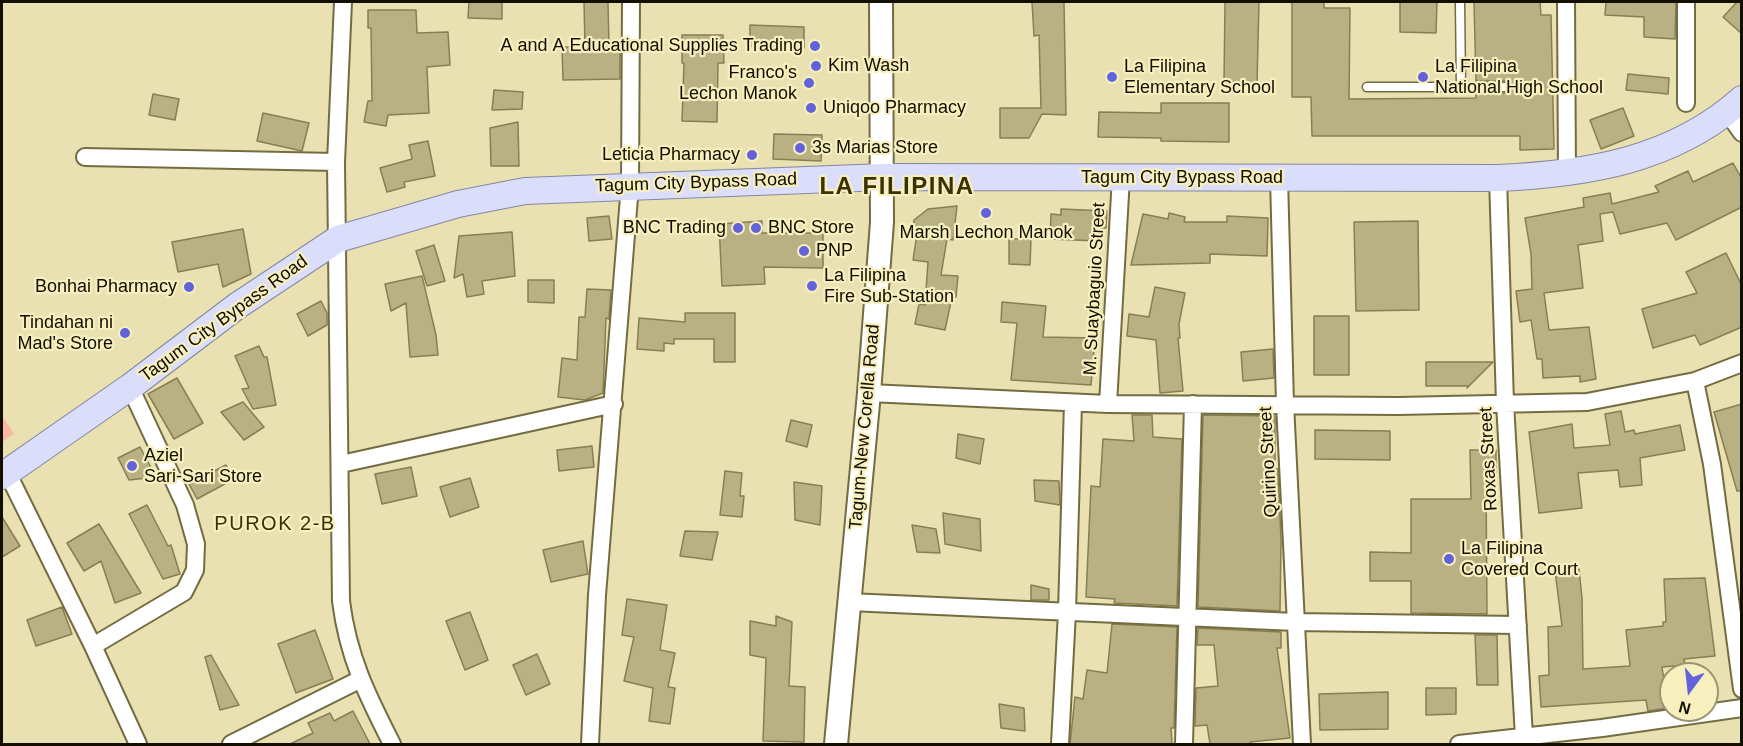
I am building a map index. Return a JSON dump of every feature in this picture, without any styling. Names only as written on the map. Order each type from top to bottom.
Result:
[{"type":"main road","name":"Tagum-New Corella Road","points":[[836,744],[869,393],[884,177],[881,2]]},
{"type":"main road","name":"Tagum City Bypass Road","points":[[4,474],[130,387],[237,306],[338,239],[458,204],[525,190],[884,177],[1498,178],[1568,174],[1649,154],[1734,106]]},
{"type":"street","points":[[343,2],[336,162],[341,602],[345,636],[359,680],[392,744]]},
{"type":"street","points":[[590,744],[597,595],[630,185],[631,2]]},
{"type":"street","points":[[1566,2],[1568,174]]},
{"type":"street","points":[[1686,2],[1686,102]]},
{"type":"street","points":[[1734,106],[1742,133]]},
{"type":"street","points":[[85,157],[336,162]]},
{"type":"street","name":"M. Suaybaguio Street","points":[[1108,404],[1121,177]]},
{"type":"street","name":"Quirino Street","points":[[1279,178],[1286,404],[1302,744]]},
{"type":"street","name":"Roxas Street","points":[[1498,178],[1505,403],[1524,737]]},
{"type":"street","points":[[869,393],[1108,404],[1398,406],[1587,402],[1695,381],[1742,363]]},
{"type":"street","points":[[1695,381],[1712,464],[1742,688]]},
{"type":"street","points":[[93,646],[184,592],[195,570],[196,544],[185,505],[130,387]]},
{"type":"street","points":[[1060,744],[1067,612],[1073,403]]},
{"type":"street","points":[[341,464],[614,404]]},
{"type":"street","points":[[1184,744],[1192,404]]},
{"type":"street","points":[[4,474],[93,646],[138,744]]},
{"type":"street","points":[[849,602],[1295,622],[1518,625]]},
{"type":"street","points":[[231,744],[359,680]]},
{"type":"street","points":[[1459,744],[1524,737],[1603,736],[1742,708]]},
{"type":"lane","points":[[1460,2],[1461,88]]},
{"type":"lane","points":[[1367,87],[1505,87]]},
{"type":"shaded area","points":[[2,416],[14,434],[2,442]]},
{"type":"building","points":[[469,2],[502,2],[502,19],[468,18]]},
{"type":"building","points":[[584,2],[608,2],[609,46],[620,46],[620,79],[563,80],[562,47],[585,47]]},
{"type":"building","points":[[1032,2],[1064,2],[1066,115],[1042,114],[1029,138],[1000,138],[1000,108],[1041,108],[1039,35],[1034,36]]},
{"type":"building","points":[[1225,2],[1259,2],[1257,83],[1224,82]]},
{"type":"building","points":[[1292,2],[1324,2],[1324,8],[1350,8],[1349,99],[1476,98],[1476,93],[1508,93],[1511,88],[1508,81],[1476,81],[1474,2],[1540,2],[1541,15],[1551,15],[1554,149],[1520,150],[1520,136],[1312,136],[1311,97],[1292,97]]},
{"type":"building","points":[[1400,2],[1437,2],[1436,33],[1400,32]]},
{"type":"building","points":[[1606,2],[1676,2],[1675,39],[1644,37],[1644,17],[1605,15]]},
{"type":"building","points":[[1737,2],[1742,2],[1742,34],[1723,17]]},
{"type":"building","points":[[368,10],[416,10],[417,33],[448,32],[450,65],[427,67],[429,113],[388,115],[386,126],[364,122],[368,101],[372,101],[371,28],[368,28]]},
{"type":"building","points":[[750,25],[804,27],[804,48],[750,46]]},
{"type":"building","points":[[682,35],[723,35],[724,63],[718,63],[717,122],[682,121],[684,63],[682,63]]},
{"type":"building","points":[[1628,74],[1669,78],[1668,94],[1626,90]]},
{"type":"building","points":[[494,90],[523,92],[522,109],[492,110]]},
{"type":"building","points":[[153,94],[179,99],[175,120],[149,115]]},
{"type":"building","points":[[1161,103],[1229,103],[1229,142],[1098,137],[1099,112],[1161,113]]},
{"type":"building","points":[[1623,108],[1634,136],[1601,149],[1590,120]]},
{"type":"building","points":[[263,113],[309,123],[302,151],[257,141]]},
{"type":"building","points":[[518,122],[519,166],[491,166],[490,128]]},
{"type":"building","points":[[774,134],[822,135],[821,161],[773,159]]},
{"type":"building","points":[[428,141],[435,176],[404,182],[405,187],[387,192],[380,168],[412,159],[409,145]]},
{"type":"building","points":[[1733,163],[1742,179],[1742,207],[1676,240],[1667,223],[1620,234],[1613,212],[1600,214],[1603,241],[1578,245],[1583,288],[1544,293],[1549,330],[1589,327],[1596,379],[1580,382],[1580,376],[1543,378],[1542,359],[1537,359],[1531,320],[1520,322],[1516,291],[1532,289],[1531,254],[1525,218],[1584,207],[1583,198],[1610,193],[1612,204],[1659,192],[1655,186],[1688,171],[1693,182]]},
{"type":"building","points":[[957,206],[953,240],[947,239],[941,275],[958,276],[956,297],[952,297],[945,330],[915,324],[919,304],[925,305],[928,262],[913,260],[917,234],[912,234],[914,220],[928,209]]},
{"type":"building","points":[[1061,209],[1107,211],[1106,228],[1099,228],[1098,241],[1050,239],[1051,214],[1061,215]]},
{"type":"building","points":[[1169,213],[1185,217],[1184,222],[1227,222],[1227,216],[1268,218],[1267,256],[1210,254],[1210,263],[1131,265],[1143,214],[1168,219]]},
{"type":"building","points":[[609,216],[612,239],[589,241],[587,218]]},
{"type":"building","points":[[762,221],[762,233],[823,233],[823,268],[764,267],[765,284],[722,286],[719,224]]},
{"type":"building","points":[[1418,221],[1419,310],[1356,311],[1354,222]]},
{"type":"building","points":[[243,229],[251,274],[223,287],[218,264],[178,272],[172,242]]},
{"type":"building","points":[[512,232],[515,276],[482,281],[484,294],[467,297],[463,274],[454,278],[459,236]]},
{"type":"building","points":[[1009,239],[1031,239],[1030,265],[1009,264]]},
{"type":"building","points":[[434,245],[445,281],[427,286],[416,251]]},
{"type":"building","points":[[1726,253],[1742,286],[1742,327],[1700,345],[1695,335],[1653,348],[1642,309],[1697,293],[1686,272]]},
{"type":"building","points":[[422,276],[436,335],[438,355],[410,357],[406,303],[391,311],[385,284]]},
{"type":"building","points":[[528,280],[554,280],[554,303],[528,302]]},
{"type":"building","points":[[1155,287],[1185,293],[1179,324],[1180,338],[1178,338],[1183,391],[1160,393],[1156,340],[1127,336],[1129,314],[1149,317]]},
{"type":"building","points":[[587,289],[611,290],[609,319],[606,318],[603,393],[585,400],[558,397],[562,358],[577,360],[579,317],[585,317]]},
{"type":"building","points":[[321,301],[327,313],[327,325],[308,336],[297,314]]},
{"type":"building","points":[[1002,302],[1046,306],[1043,337],[1095,338],[1091,385],[1011,380],[1017,323],[1001,322]]},
{"type":"building","points":[[685,313],[735,313],[735,362],[714,362],[714,339],[674,339],[674,344],[664,343],[664,351],[637,349],[639,318],[685,322]]},
{"type":"building","points":[[1314,316],[1349,316],[1349,375],[1314,375]]},
{"type":"building","points":[[259,346],[264,357],[267,357],[276,405],[253,409],[242,389],[249,388],[235,356]]},
{"type":"building","points":[[1273,349],[1274,378],[1243,381],[1241,352]]},
{"type":"building","points":[[1426,362],[1493,362],[1469,386],[1426,386]]},
{"type":"building","points":[[177,378],[203,423],[174,439],[148,394]]},
{"type":"building","points":[[243,402],[264,427],[244,440],[221,412]]},
{"type":"building","points":[[1742,404],[1742,491],[1737,491],[1714,412]]},
{"type":"building","points":[[1621,411],[1625,432],[1634,430],[1635,434],[1680,425],[1685,450],[1640,458],[1642,485],[1620,487],[1618,470],[1578,473],[1582,508],[1539,513],[1529,432],[1572,424],[1574,448],[1610,445],[1605,414]]},
{"type":"building","points":[[1132,415],[1152,415],[1153,437],[1182,439],[1177,606],[1114,603],[1115,599],[1086,597],[1091,486],[1100,487],[1103,439],[1134,441]]},
{"type":"building","points":[[1203,415],[1275,416],[1275,469],[1278,469],[1281,540],[1280,611],[1198,607]]},
{"type":"building","points":[[791,420],[812,425],[807,447],[786,441]]},
{"type":"building","points":[[1315,430],[1390,431],[1390,460],[1315,459]]},
{"type":"building","points":[[958,434],[984,439],[980,464],[956,458]]},
{"type":"building","points":[[592,446],[594,467],[559,471],[557,450]]},
{"type":"building","points":[[140,447],[156,477],[129,480],[118,458]]},
{"type":"building","name":"La Filipina Covered Court","points":[[1470,450],[1496,450],[1496,480],[1486,480],[1487,614],[1411,613],[1411,581],[1370,581],[1370,552],[1411,553],[1411,499],[1471,499]]},
{"type":"building","points":[[226,465],[234,479],[197,499],[189,484]]},
{"type":"building","points":[[411,467],[417,496],[382,504],[375,474]]},
{"type":"building","points":[[725,471],[742,473],[740,496],[744,496],[742,517],[720,515]]},
{"type":"building","points":[[470,478],[479,507],[450,517],[440,487]]},
{"type":"building","points":[[1034,480],[1059,481],[1060,505],[1035,501]]},
{"type":"building","points":[[794,482],[822,486],[820,525],[795,520]]},
{"type":"building","points":[[147,505],[168,546],[171,545],[180,574],[163,579],[129,514]]},
{"type":"building","points":[[943,513],[980,519],[981,551],[945,544]]},
{"type":"building","points":[[2,517],[20,546],[2,557]]},
{"type":"building","points":[[99,524],[141,593],[115,603],[101,561],[84,571],[67,543]]},
{"type":"building","points":[[912,525],[936,529],[940,553],[917,552]]},
{"type":"building","points":[[685,531],[718,532],[712,560],[680,556]]},
{"type":"building","points":[[583,541],[588,574],[551,582],[543,550]]},
{"type":"building","points":[[1579,569],[1582,598],[1583,669],[1630,666],[1626,630],[1663,626],[1663,622],[1666,622],[1664,579],[1705,578],[1715,656],[1684,659],[1684,662],[1659,662],[1659,709],[1648,711],[1646,700],[1541,707],[1539,676],[1549,675],[1548,627],[1562,626],[1555,571]]},
{"type":"building","points":[[1031,585],[1049,589],[1049,600],[1031,600]]},
{"type":"building","points":[[627,599],[667,605],[660,650],[675,653],[668,687],[675,688],[670,724],[649,721],[653,688],[624,681],[634,637],[622,635]]},
{"type":"building","points":[[62,607],[72,634],[36,646],[27,620]]},
{"type":"building","points":[[470,612],[488,660],[465,670],[446,621]]},
{"type":"building","points":[[776,616],[792,622],[789,686],[805,687],[804,742],[763,741],[766,658],[750,655],[750,621],[776,626]]},
{"type":"building","points":[[1112,624],[1177,627],[1172,744],[1070,744],[1075,697],[1083,699],[1087,670],[1107,673]]},
{"type":"building","points":[[1198,628],[1281,632],[1281,648],[1277,648],[1290,738],[1250,742],[1251,744],[1210,744],[1207,725],[1195,726],[1196,688],[1218,686],[1214,645],[1197,645]]},
{"type":"building","points":[[315,630],[333,679],[296,693],[278,644]]},
{"type":"building","points":[[1475,635],[1497,635],[1498,685],[1477,685]]},
{"type":"building","points":[[537,654],[550,684],[526,695],[513,665]]},
{"type":"building","points":[[211,655],[239,705],[220,710],[205,657]]},
{"type":"building","points":[[1426,688],[1456,688],[1456,714],[1426,715]]},
{"type":"building","points":[[1388,692],[1388,729],[1320,730],[1319,694]]},
{"type":"building","points":[[999,704],[1024,708],[1025,731],[1001,728]]},
{"type":"building","points":[[353,711],[370,744],[290,744],[313,733],[308,723],[330,713],[334,721]]},
{"type":"place","name":"A and A Educational Supplies Trading","points":[[815,46]]},
{"type":"place","name":"Kim Wash","points":[[816,66]]},
{"type":"place","name":"La Filipina Elementary School","points":[[1112,77]]},
{"type":"place","name":"La Filipina National High School","points":[[1423,77]]},
{"type":"place","name":"Franco's Lechon Manok","points":[[809,83]]},
{"type":"place","name":"Uniqoo Pharmacy","points":[[811,108]]},
{"type":"place","name":"3s Marias Store","points":[[800,148]]},
{"type":"place","name":"Leticia Pharmacy","points":[[752,155]]},
{"type":"place","name":"Marsh Lechon Manok","points":[[986,213]]},
{"type":"place","name":"BNC Trading","points":[[738,228]]},
{"type":"place","name":"BNC Store","points":[[756,228]]},
{"type":"place","name":"PNP","points":[[804,251]]},
{"type":"place","name":"La Filipina Fire Sub-Station","points":[[812,286]]},
{"type":"place","name":"Bonhai Pharmacy","points":[[189,287]]},
{"type":"place","name":"Tindahan ni Mad's Store","points":[[125,333]]},
{"type":"place","name":"Aziel Sari-Sari Store","points":[[132,466]]},
{"type":"place","name":"La Filipina Covered Court","points":[[1449,559]]},
{"type":"district","name":"LA FILIPINA","points":[[897,187]]},
{"type":"district","name":"PUROK 2-B","points":[[275,524]]}]
